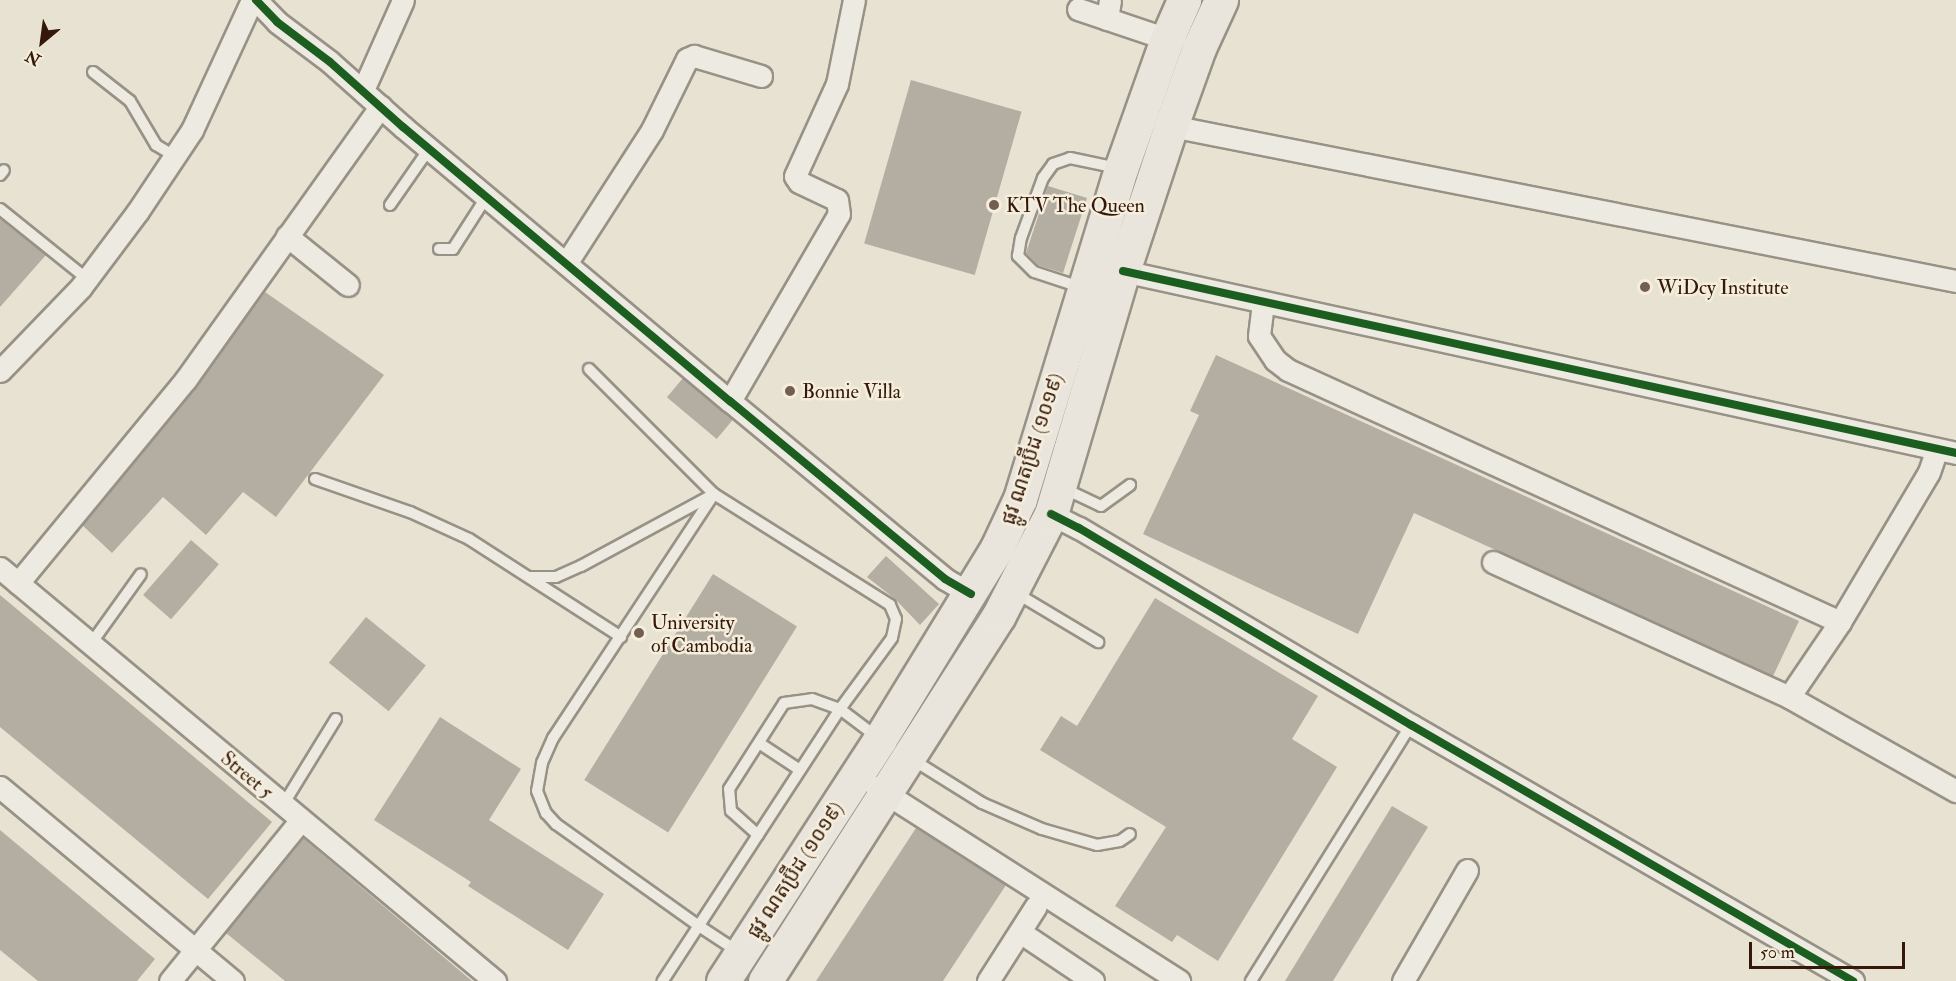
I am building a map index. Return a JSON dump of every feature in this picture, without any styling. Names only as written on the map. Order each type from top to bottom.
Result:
[{"type":"main road","name":"ផ្លូវ ណតប្រ៊ីដ (១០១៩)","points":[[765,981],[886,793],[894,748],[1020,499],[1121,169],[1167,39],[1184,0]]},
{"type":"main road","name":"ផ្លូវ ណតប្រ៊ីដ (១០១៩)","points":[[723,981],[857,774],[894,748],[1013,591],[1056,500],[1123,271],[1199,48],[1221,0]]},
{"type":"street","points":[[0,371],[87,279],[192,130],[254,0],[277,22],[363,90],[429,149],[488,195],[730,401],[945,579],[971,594]]},
{"type":"street","points":[[363,90],[403,0]]},
{"type":"street","points":[[730,401],[839,214],[837,200],[799,182],[795,176],[837,84],[854,0]]},
{"type":"street","points":[[1078,9],[1108,9],[1167,39]]},
{"type":"street","points":[[567,262],[652,130],[687,59],[694,56],[761,76]]},
{"type":"street","points":[[18,583],[186,379],[381,106]]},
{"type":"street","points":[[1171,126],[1956,281]]},
{"type":"street","points":[[287,236],[348,285]]},
{"type":"street","points":[[1123,271],[1946,451],[1929,472],[1840,622],[1789,697]]},
{"type":"street","points":[[1263,303],[1259,336],[1275,360],[1288,370],[1840,622]]},
{"type":"street","points":[[1056,500],[1079,528],[1411,725],[1853,981]]},
{"type":"street","points":[[1493,562],[1789,697],[1956,791]]},
{"type":"street","name":"Street 5","points":[[0,567],[90,645],[495,981]]},
{"type":"street","points":[[857,774],[1040,900],[1179,981]]},
{"type":"street","points":[[0,787],[233,981]]},
{"type":"street","points":[[170,981],[301,820]]},
{"type":"street","points":[[1403,981],[1467,870]]},
{"type":"street","points":[[988,981],[1040,900]]},
{"type":"street","points":[[1020,932],[1093,981]]},
{"type":"lane","points":[[93,72],[130,101],[156,145],[174,156]]},
{"type":"lane","points":[[390,205],[429,149]]},
{"type":"lane","points":[[1083,288],[1034,272],[1018,256],[1020,238],[1043,178],[1053,164],[1070,158],[1121,169]]},
{"type":"lane","points":[[439,249],[453,249],[488,195]]},
{"type":"lane","points":[[0,209],[87,279]]},
{"type":"lane","points":[[589,369],[714,494],[890,605],[896,619],[892,638],[840,709],[663,981]]},
{"type":"lane","points":[[315,479],[410,512],[469,538],[621,637]]},
{"type":"lane","points":[[1056,500],[1101,506],[1130,485]]},
{"type":"lane","points":[[529,577],[556,577],[581,566],[714,494]]},
{"type":"lane","points":[[714,494],[553,738],[542,763],[537,791],[546,813],[556,824],[699,926],[742,953]]},
{"type":"lane","points":[[90,645],[141,574]]},
{"type":"lane","points":[[1013,591],[1098,642]]},
{"type":"lane","points":[[758,835],[731,811],[729,789],[784,703],[812,699],[840,709],[894,748],[982,802],[1042,830],[1097,845],[1120,841],[1130,834]]},
{"type":"lane","points":[[283,805],[336,719]]},
{"type":"lane","points":[[1251,981],[1411,725]]},
{"type":"lane","points":[[759,743],[800,770]]},
{"type":"building","points":[[911,80],[1022,112],[975,275],[864,243]]},
{"type":"building","points":[[1048,186],[1087,198],[1063,273],[1038,265],[1026,253]]},
{"type":"building","points":[[0,219],[46,255],[0,307]]},
{"type":"building","points":[[265,292],[384,375],[276,517],[243,492],[206,535],[163,497],[112,553],[82,525],[196,386]]},
{"type":"building","points":[[1216,355],[1799,621],[1773,676],[1414,513],[1358,634],[1143,534],[1199,415],[1190,411]]},
{"type":"building","points":[[683,378],[733,420],[717,439],[667,397]]},
{"type":"building","points":[[191,540],[219,564],[171,619],[143,595]]},
{"type":"building","points":[[886,556],[939,604],[920,625],[895,599],[867,577]]},
{"type":"building","points":[[713,574],[797,626],[668,833],[584,780]]},
{"type":"building","points":[[0,595],[272,822],[208,899],[0,727]]},
{"type":"building","points":[[1155,598],[1318,696],[1292,739],[1337,767],[1218,961],[1177,935],[1172,942],[1115,906],[1166,827],[1040,750],[1061,716],[1077,726]]},
{"type":"building","points":[[366,617],[426,665],[389,711],[329,663]]},
{"type":"building","points":[[440,717],[521,769],[489,820],[604,894],[568,950],[468,886],[471,882],[374,820]]},
{"type":"building","points":[[1392,806],[1428,827],[1333,981],[1285,981]]},
{"type":"building","points":[[916,828],[1006,885],[943,981],[816,981]]},
{"type":"building","points":[[0,830],[155,959],[137,981],[38,981],[0,950]]},
{"type":"building","points":[[303,838],[472,981],[285,981],[226,933]]},
{"type":"cycle path","points":[[256,0],[277,22],[330,62],[403,127],[730,401],[945,579],[971,594]]},
{"type":"cycle path","points":[[1123,271],[1956,453]]},
{"type":"cycle path","points":[[1051,514],[1079,528],[1411,725],[1853,981]]},
{"type":"place","name":"KTV The Queen","points":[[994,205]]},
{"type":"place","name":"WiDcy Institute","points":[[1645,287]]},
{"type":"place","name":"Bonnie Villa","points":[[790,391]]},
{"type":"place","name":"University of Cambodia","points":[[639,633]]}]
